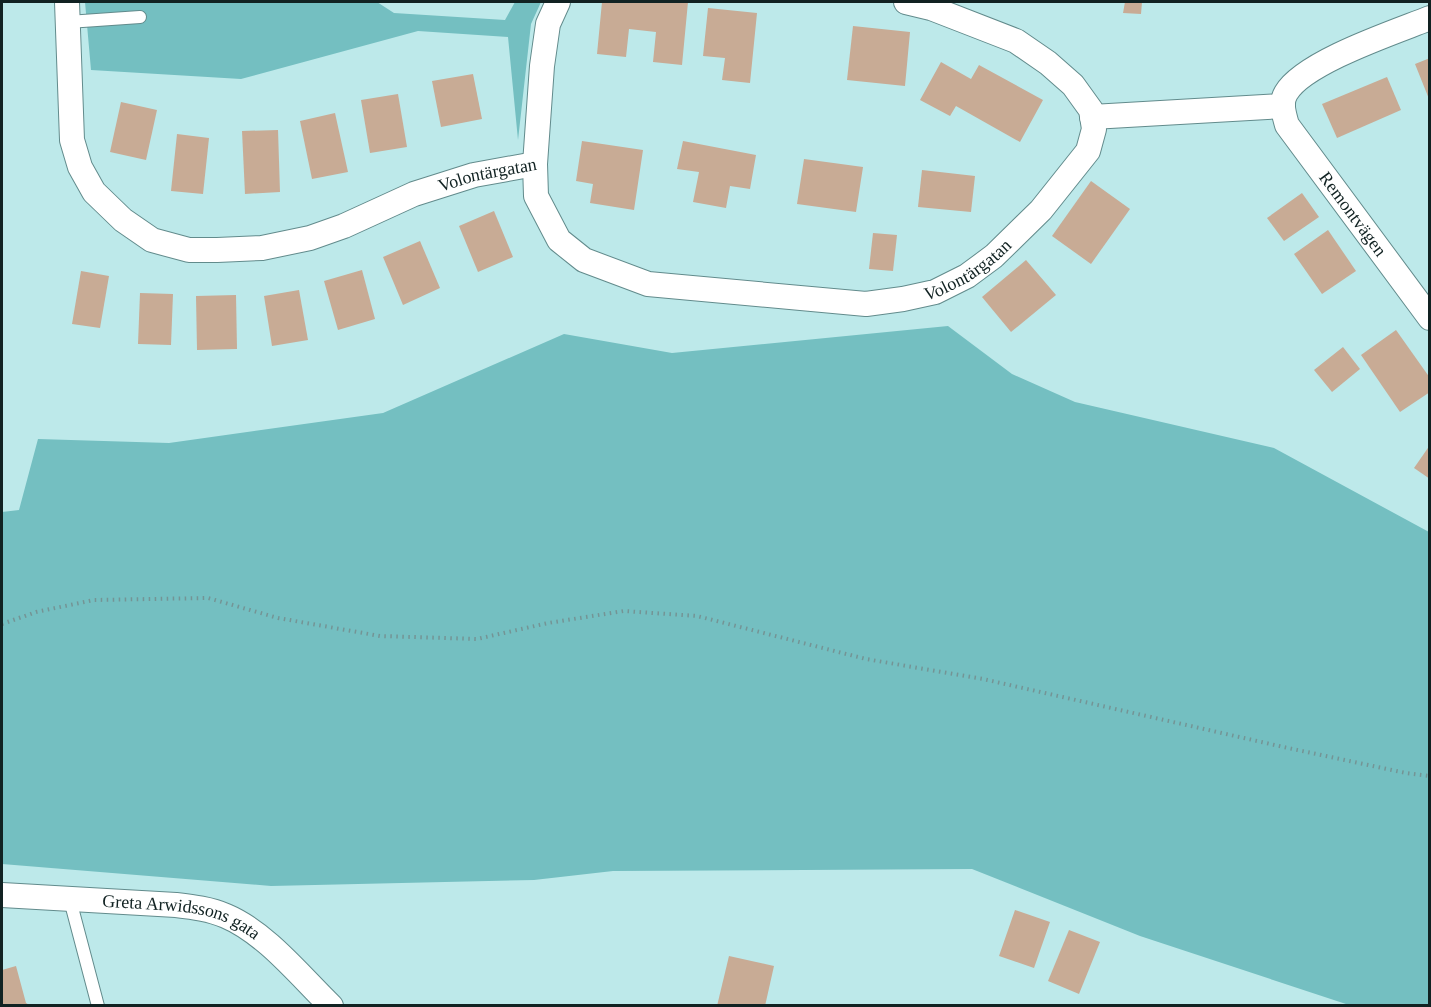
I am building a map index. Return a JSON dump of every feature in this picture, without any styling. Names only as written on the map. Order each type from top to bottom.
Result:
[{"type":"street","points":[[535,164],[542,66],[548,24],[558,2]]},
{"type":"street","points":[[906,2],[931,8],[1016,41],[1048,63],[1073,85],[1091,110],[1092,117],[1282,106],[1286,93],[1299,78],[1318,64],[1430,18]]},
{"type":"street","name":"Volontärgatan","points":[[67,12],[72,140],[80,167],[94,192],[123,220],[152,240],[189,250],[262,248],[310,238],[414,194],[474,175],[535,164],[536,196],[559,240],[584,260],[648,284],[866,304],[903,299],[935,292],[967,276],[994,255],[1041,210],[1088,152],[1094,129],[1092,117]]},
{"type":"street","name":"Remontvägen","points":[[1282,106],[1287,124],[1430,318]]},
{"type":"street","name":"Greta Arwidssons gata","points":[[2,895],[176,905],[225,915],[262,939],[331,1005]]},
{"type":"lane","points":[[67,12],[140,17]]},
{"type":"lane","points":[[70,900],[98,1005]]},
{"type":"path","points":[[2,624],[36,612],[94,600],[208,598],[278,618],[380,636],[477,639],[549,623],[624,611],[697,616],[866,659],[983,679],[1384,769],[1430,776]]},
{"type":"shaded area","points":[[85,2],[377,2],[394,13],[505,20],[515,2],[541,2],[531,24],[518,140],[508,37],[418,31],[241,79],[91,70]]},
{"type":"shaded area","points":[[948,326],[1012,374],[1075,402],[1274,448],[1429,532],[1429,1005],[1349,1005],[1140,936],[972,869],[613,871],[534,880],[271,886],[2,864],[2,512],[19,510],[38,439],[169,443],[383,413],[564,334],[672,353]]},
{"type":"building","points":[[602,2],[688,2],[682,65],[653,62],[656,32],[629,29],[626,57],[597,54]]},
{"type":"building","points":[[1125,2],[1142,2],[1141,14],[1123,13]]},
{"type":"building","points":[[708,8],[757,13],[750,83],[722,80],[725,58],[703,56]]},
{"type":"building","points":[[853,26],[910,32],[905,86],[847,80]]},
{"type":"building","points":[[1430,58],[1430,99],[1429,99],[1415,64]]},
{"type":"building","points":[[941,62],[971,79],[979,65],[1043,100],[1020,142],[956,106],[950,116],[920,100]]},
{"type":"building","points":[[473,74],[482,119],[441,127],[432,81]]},
{"type":"building","points":[[1387,77],[1401,110],[1337,138],[1322,104]]},
{"type":"building","points":[[398,94],[407,147],[370,153],[361,100]]},
{"type":"building","points":[[121,102],[157,110],[146,160],[110,152]]},
{"type":"building","points":[[335,113],[348,172],[312,179],[300,121]]},
{"type":"building","points":[[278,130],[280,192],[245,194],[242,131]]},
{"type":"building","points":[[177,134],[209,138],[203,194],[171,191]]},
{"type":"building","points":[[582,141],[643,150],[634,210],[590,203],[593,184],[576,181]]},
{"type":"building","points":[[683,141],[756,155],[750,189],[730,186],[726,208],[693,202],[699,172],[677,169]]},
{"type":"building","points":[[804,159],[863,167],[856,212],[797,204]]},
{"type":"building","points":[[922,170],[975,176],[971,212],[918,207]]},
{"type":"building","points":[[1091,181],[1130,209],[1091,264],[1052,236]]},
{"type":"building","points":[[1302,193],[1319,217],[1284,241],[1267,218]]},
{"type":"building","points":[[494,211],[513,257],[478,272],[459,226]]},
{"type":"building","points":[[1328,230],[1356,271],[1322,294],[1294,254]]},
{"type":"building","points":[[873,233],[897,235],[893,271],[869,269]]},
{"type":"building","points":[[420,241],[440,288],[403,305],[383,257]]},
{"type":"building","points":[[1026,260],[1056,295],[1011,332],[982,297]]},
{"type":"building","points":[[362,270],[375,319],[338,330],[324,281]]},
{"type":"building","points":[[81,271],[109,276],[100,328],[72,324]]},
{"type":"building","points":[[299,290],[308,340],[272,346],[264,296]]},
{"type":"building","points":[[140,293],[173,294],[171,345],[138,344]]},
{"type":"building","points":[[236,295],[237,349],[197,350],[196,296]]},
{"type":"building","points":[[1396,330],[1430,378],[1430,392],[1400,412],[1361,355]]},
{"type":"building","points":[[1343,347],[1360,369],[1332,392],[1314,370]]},
{"type":"building","points":[[1430,445],[1430,479],[1414,468]]},
{"type":"building","points":[[1015,910],[1050,922],[1034,968],[999,956]]},
{"type":"building","points":[[1069,930],[1100,942],[1079,994],[1048,981]]},
{"type":"building","points":[[729,956],[774,966],[765,1006],[717,1006]]},
{"type":"building","points":[[16,966],[26,1003],[31,1006],[2,1006],[2,970]]}]
